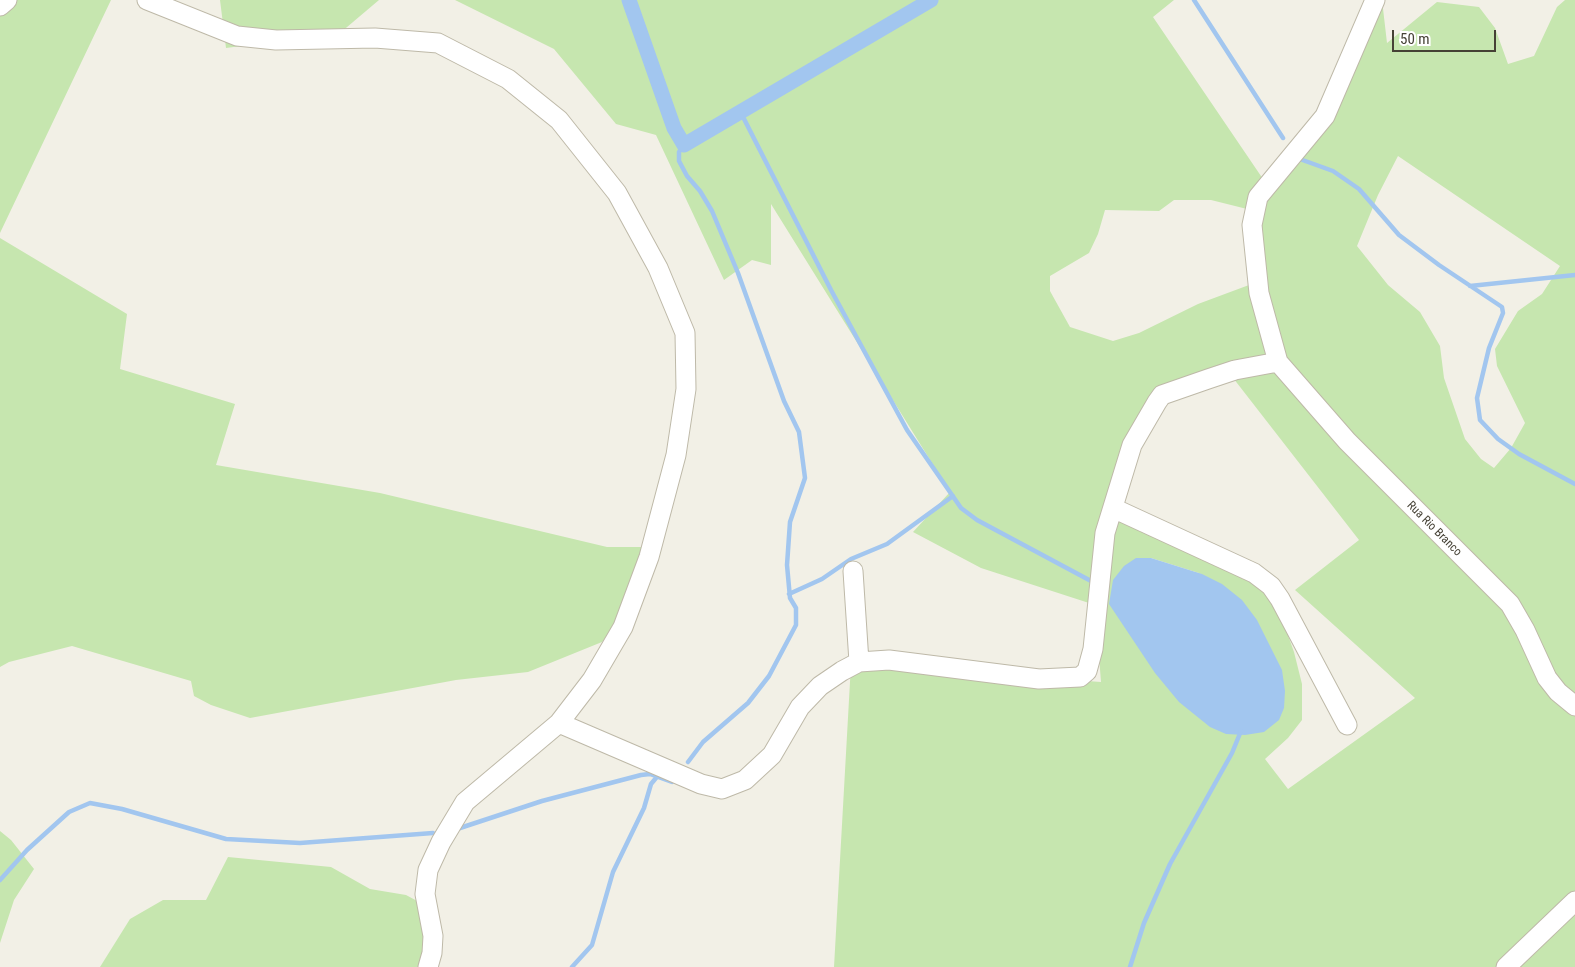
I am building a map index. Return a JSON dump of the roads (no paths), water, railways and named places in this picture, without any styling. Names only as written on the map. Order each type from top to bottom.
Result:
[{"type":"street","points":[[0,6],[7,0]]},
{"type":"street","points":[[147,0],[236,36],[276,40],[375,38],[438,42],[508,79],[559,120],[617,193],[658,268],[685,333],[686,389],[676,454],[651,548],[623,627],[592,680],[559,723],[466,802],[441,842],[428,870],[425,894],[433,936],[432,953],[428,967]]},
{"type":"street","points":[[559,723],[701,784],[722,789],[745,780],[772,755],[800,707],[820,686],[842,670],[859,662],[889,660],[1039,679],[1080,677],[1087,671],[1093,648],[1105,533],[1132,445],[1162,395],[1235,370],[1278,362],[1259,293],[1252,225],[1258,197],[1325,116],[1375,0]]},
{"type":"street","name":"Rua Rio Branco","points":[[1278,362],[1347,441],[1510,604],[1525,630],[1547,678],[1558,692],[1575,706]]},
{"type":"street","points":[[1113,508],[1254,573],[1271,586],[1280,599],[1347,725]]},
{"type":"street","points":[[853,571],[859,662]]},
{"type":"street","points":[[1506,967],[1575,901]]},
{"type":"water","points":[[1136,558],[1151,558],[1202,574],[1222,584],[1242,600],[1257,620],[1282,670],[1285,691],[1284,708],[1279,720],[1264,732],[1245,735],[1226,734],[1210,727],[1179,702],[1155,673],[1109,604],[1113,580],[1124,566]]},
{"type":"waterway","points":[[629,0],[674,128],[684,145],[931,0]]},
{"type":"waterway","points":[[1194,0],[1283,138]]},
{"type":"waterway","points":[[740,111],[831,290],[907,430],[961,508],[977,520],[1091,581]]},
{"type":"waterway","points":[[684,145],[679,152],[679,161],[687,176],[700,191],[712,211],[738,273],[784,401],[799,432],[805,478],[790,522],[787,565],[790,598],[796,608],[796,625],[769,676],[748,703],[703,742],[688,762]]},
{"type":"waterway","points":[[1297,158],[1333,171],[1359,189],[1399,235],[1439,265],[1502,307],[1503,313],[1489,348],[1477,398],[1480,420],[1498,439],[1519,454],[1575,484]]},
{"type":"waterway","points":[[1470,286],[1575,275]]},
{"type":"waterway","points":[[789,594],[822,579],[851,559],[887,544],[953,496]]},
{"type":"waterway","points":[[1130,967],[1144,923],[1170,864],[1232,753],[1241,731]]},
{"type":"waterway","points":[[457,829],[542,801],[641,775],[650,774],[672,782],[675,779]]},
{"type":"waterway","points":[[572,967],[592,945],[613,872],[644,808],[651,784],[656,778]]},
{"type":"waterway","points":[[0,880],[27,850],[69,812],[90,803],[122,809],[226,839],[300,843],[433,833]]}]
